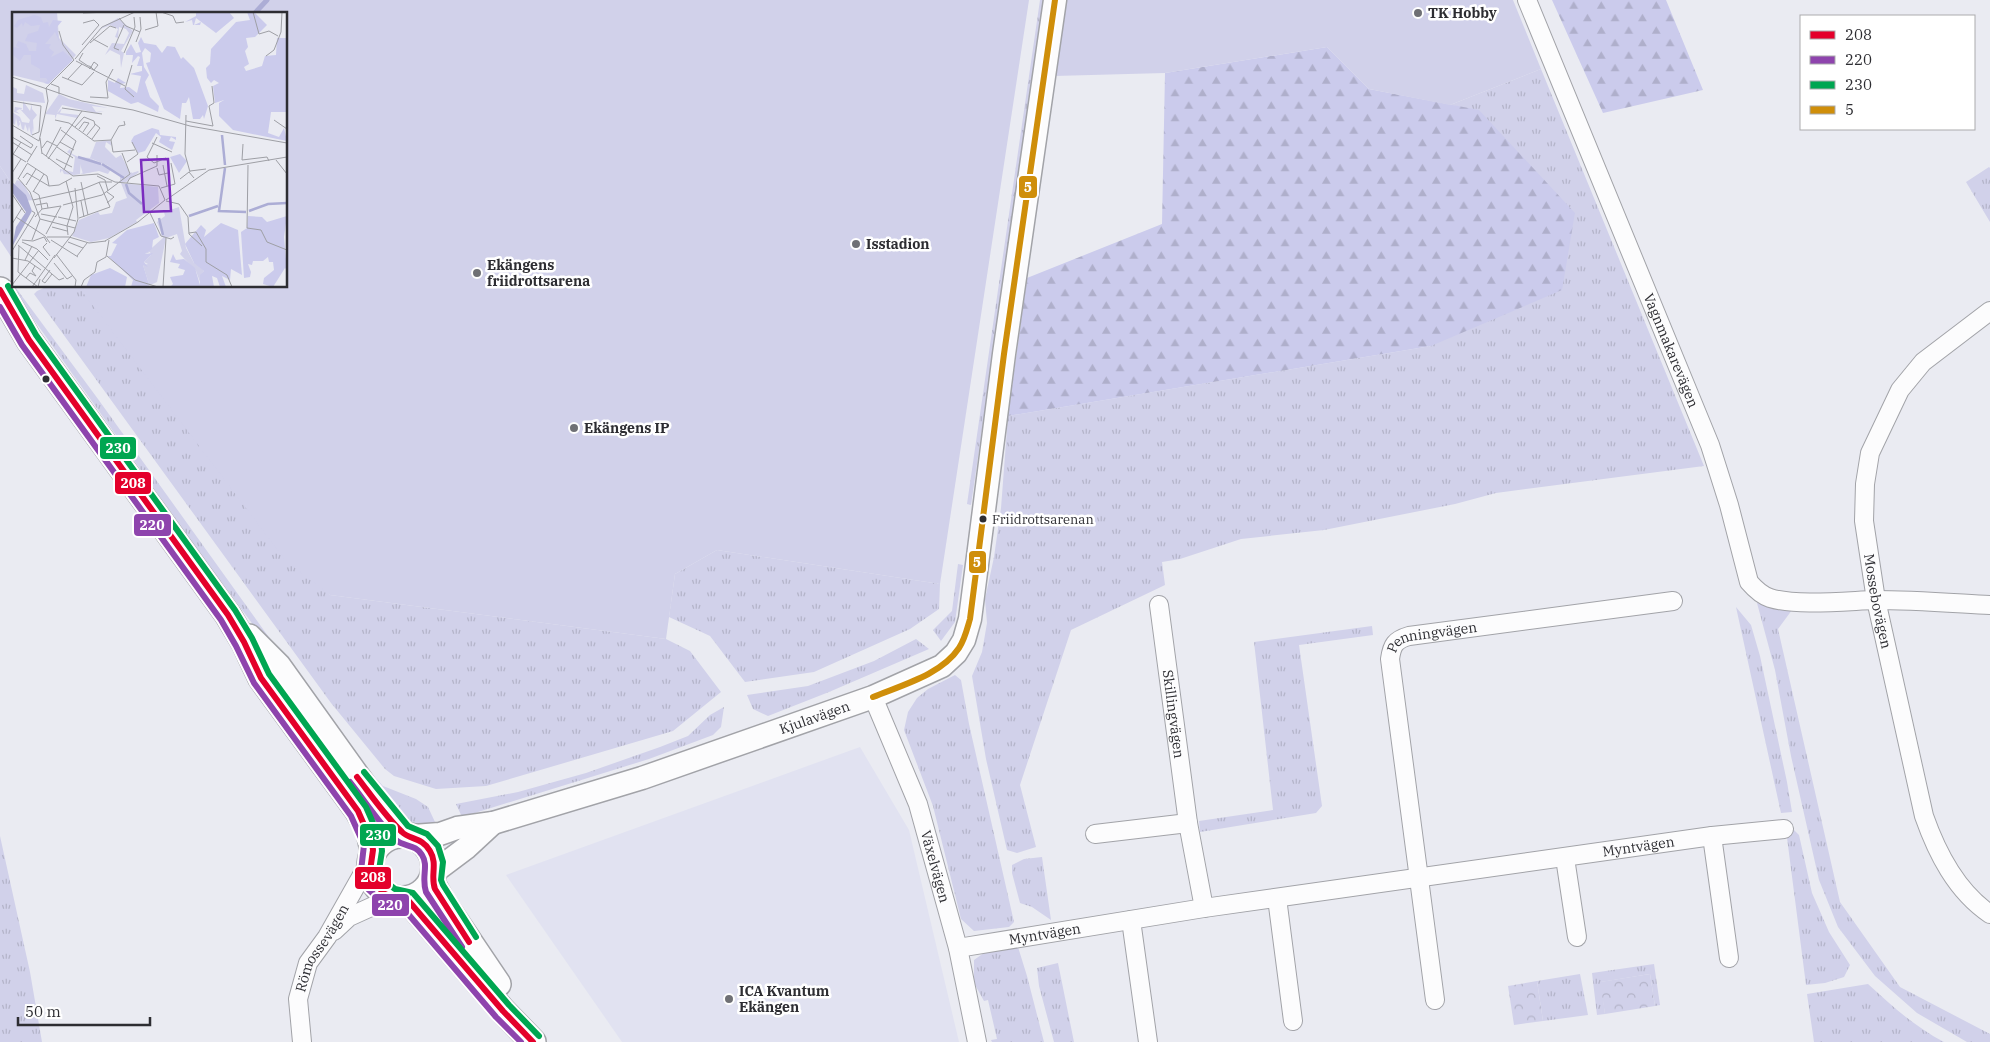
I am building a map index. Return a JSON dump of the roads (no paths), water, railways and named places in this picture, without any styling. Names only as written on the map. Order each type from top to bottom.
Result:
[{"type":"main road","points":[[0,290],[29,340],[228,615],[244,642],[261,678],[358,811],[369,831],[372,856]]},
{"type":"main road","points":[[0,312],[29,340]]},
{"type":"main road","points":[[228,615],[278,666],[371,796],[408,835],[421,840],[432,854],[433,876],[442,901],[511,1004],[533,1042]]},
{"type":"main road","points":[[408,835],[387,837],[380,842],[372,856],[369,870],[376,887],[399,898],[533,1042]]},
{"type":"main road","points":[[399,898],[417,896],[425,890],[433,876]]},
{"type":"street","name":"Kjulavägen","points":[[408,835],[440,834],[457,828],[493,824],[642,778],[873,697],[942,666],[956,653],[964,640],[970,620],[1004,354],[1055,0]]},
{"type":"street","name":"Vagnmakarevägen","points":[[1527,0],[1710,445],[1729,505],[1749,582],[1756,591],[1770,598],[1787,601],[1876,600],[1990,605]]},
{"type":"street","name":"Mossebovägen","points":[[1990,311],[1923,362],[1900,390],[1870,453],[1864,484],[1864,521],[1876,600],[1924,816],[1934,846],[1951,874],[1977,905],[1990,914]]},
{"type":"street","name":"Penningvägen","points":[[1420,878],[1390,659],[1392,646],[1399,639],[1409,636],[1673,601]]},
{"type":"street","name":"Skillingvägen","points":[[1159,605],[1188,823],[1204,908]]},
{"type":"street","name":"Växelvägen","points":[[873,697],[918,804],[958,948],[977,1042]]},
{"type":"street","points":[[1095,834],[1188,823]]},
{"type":"street","name":"Kjulavägen","points":[[433,876],[493,824]]},
{"type":"street","name":"Myntvägen","points":[[958,948],[1204,908],[1712,836],[1784,829]]},
{"type":"street","points":[[1712,836],[1729,958]]},
{"type":"street","name":"Römossevägen","points":[[302,1042],[298,999],[308,964],[327,937],[372,856]]},
{"type":"street","points":[[1565,858],[1577,937]]},
{"type":"street","points":[[1420,878],[1435,1000]]},
{"type":"street","points":[[327,937],[349,917],[399,898]]},
{"type":"street","points":[[1277,898],[1293,1022]]},
{"type":"street","points":[[1131,920],[1148,1042]]},
{"type":"waterway","points":[[256,12],[267,0]]},
{"type":"place","name":"TK Hobby","points":[[1418,13]]},
{"type":"place","name":"Isstadion","points":[[856,244]]},
{"type":"place","name":"Ekängens friidrottsarena","points":[[477,273]]},
{"type":"place","name":"Ekängens IP","points":[[574,428]]},
{"type":"place","name":"Friidrottsarenan","points":[[983,519]]},
{"type":"place","name":"ICA Kvantum Ekängen","points":[[729,999]]}]
